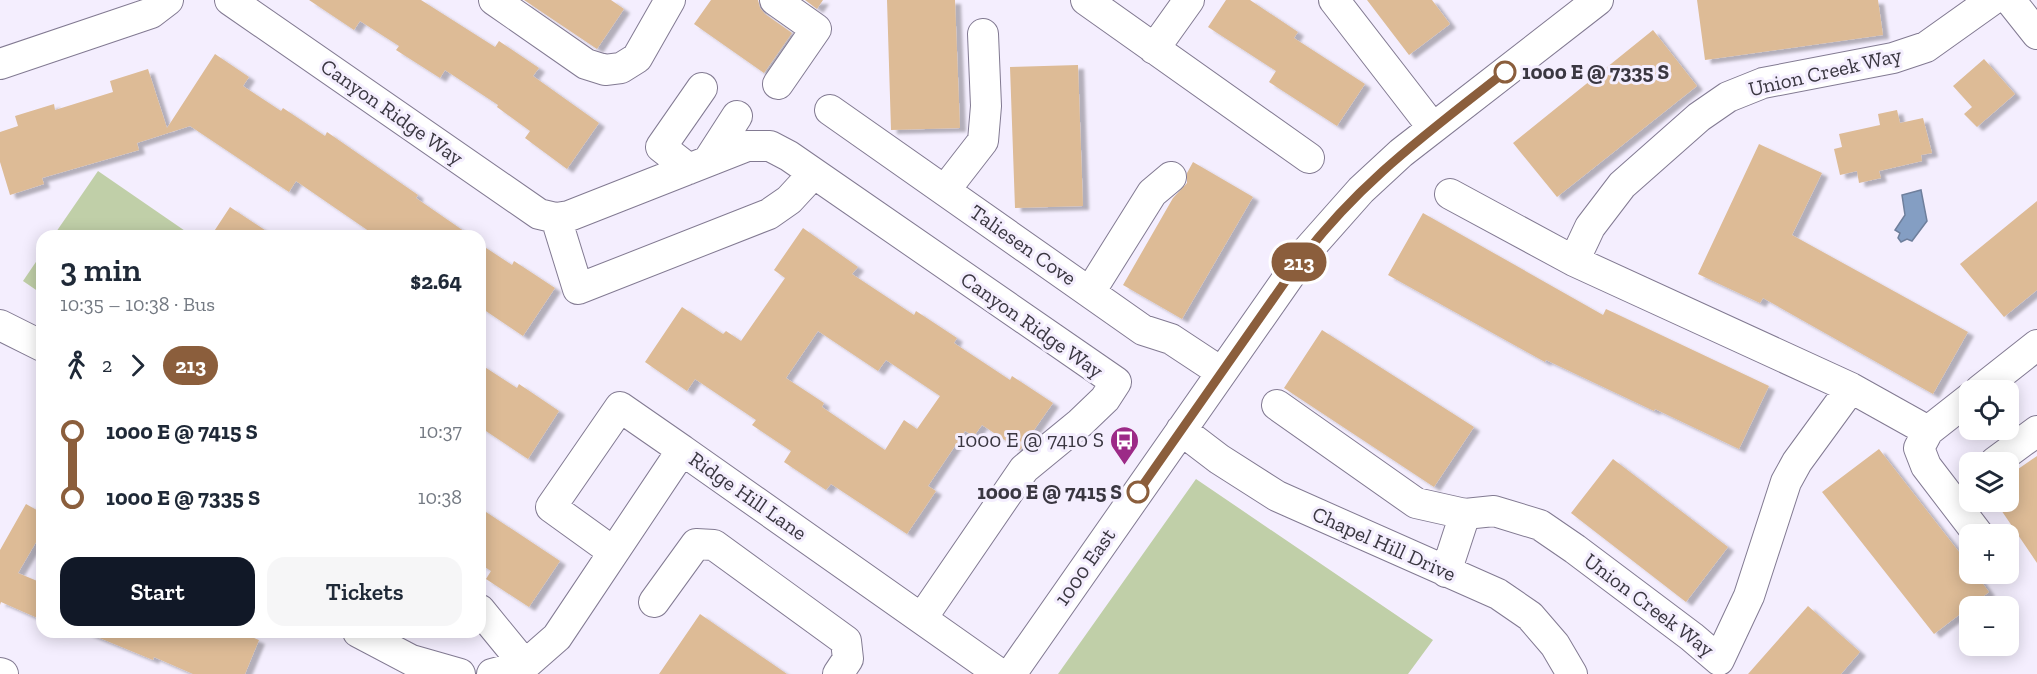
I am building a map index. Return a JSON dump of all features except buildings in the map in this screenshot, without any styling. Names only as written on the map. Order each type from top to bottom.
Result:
[{"type":"street","points":[[0,64],[151,13],[168,0]]},
{"type":"street","name":"Canyon Ridge Way","points":[[230,0],[539,214],[556,218],[569,216],[747,146],[770,146],[789,156],[1116,382],[1105,399],[1080,423],[1024,469],[921,618]]},
{"type":"street","points":[[494,0],[586,64],[605,70],[621,68],[637,58],[670,0]]},
{"type":"street","points":[[775,0],[816,29],[778,84]]},
{"type":"street","points":[[1086,0],[1309,158]]},
{"type":"street","points":[[1155,50],[1189,0]]},
{"type":"street","points":[[1334,0],[1433,128]]},
{"type":"street","name":"1000 East","points":[[1011,674],[1221,372],[1314,243],[1361,190],[1401,153],[1598,0]]},
{"type":"street","name":"Union Creek Way","points":[[1574,261],[1590,227],[1622,185],[1699,117],[1728,97],[1763,82],[1893,58],[1926,47],[1992,0]]},
{"type":"street","points":[[2010,0],[2037,33]]},
{"type":"street","points":[[945,190],[983,141],[986,106],[983,34]]},
{"type":"street","points":[[702,88],[661,147],[699,165],[737,116]]},
{"type":"street","name":"Taliesen Cove","points":[[830,110],[1143,330],[1171,339],[1221,372]]},
{"type":"street","points":[[556,218],[578,290],[769,213],[789,200],[813,174]]},
{"type":"street","points":[[1090,292],[1152,193],[1171,177]]},
{"type":"street","points":[[1450,194],[1574,261],[1851,388],[1928,430]]},
{"type":"street","points":[[0,325],[36,343]]},
{"type":"street","points":[[1993,380],[2037,345]]},
{"type":"street","name":"Union Creek Way","points":[[1277,405],[1416,502],[1465,514],[1494,511],[1540,525],[1692,638],[1714,667],[1749,597],[1786,482],[1797,462],[1851,388]]},
{"type":"street","points":[[1959,406],[1928,430],[1919,448],[1926,466],[1959,489]]},
{"type":"street","points":[[612,551],[551,507],[620,407],[682,450]]},
{"type":"street","name":"Chapel Hill Drive","points":[[1181,430],[1219,459],[1277,496],[1498,594],[1530,616],[1555,645],[1572,674]]},
{"type":"street","points":[[2009,452],[2037,432]]},
{"type":"street","name":"Ridge Hill Lane","points":[[492,674],[525,665],[556,637],[682,450],[1000,674]]},
{"type":"street","points":[[1446,572],[1465,514]]},
{"type":"street","points":[[654,602],[696,544],[714,544],[846,641],[848,659],[838,674]]},
{"type":"street","points":[[486,617],[525,665]]},
{"type":"street","points":[[369,638],[411,660],[460,674]]},
{"type":"green space","points":[[98,171],[184,230],[57,230]]},
{"type":"green space","points":[[36,262],[36,290],[23,281]]},
{"type":"green space","points":[[1196,479],[1433,640],[1408,674],[1058,674]]},
{"type":"water","points":[[1921,190],[1927,221],[1912,241],[1907,239],[1901,242],[1898,238],[1900,233],[1895,230],[1905,215],[1902,195]]},
{"type":"bus line","name":"213","points":[[1138,492],[1306,252],[1361,190],[1401,153],[1505,72]]},
{"type":"place","name":"1000 E @ 7335 S","points":[[1505,72]]},
{"type":"place","name":"1000 E @ 7410 S","points":[[1125,466]]},
{"type":"place","name":"1000 E @ 7415 S","points":[[1138,492]]}]
